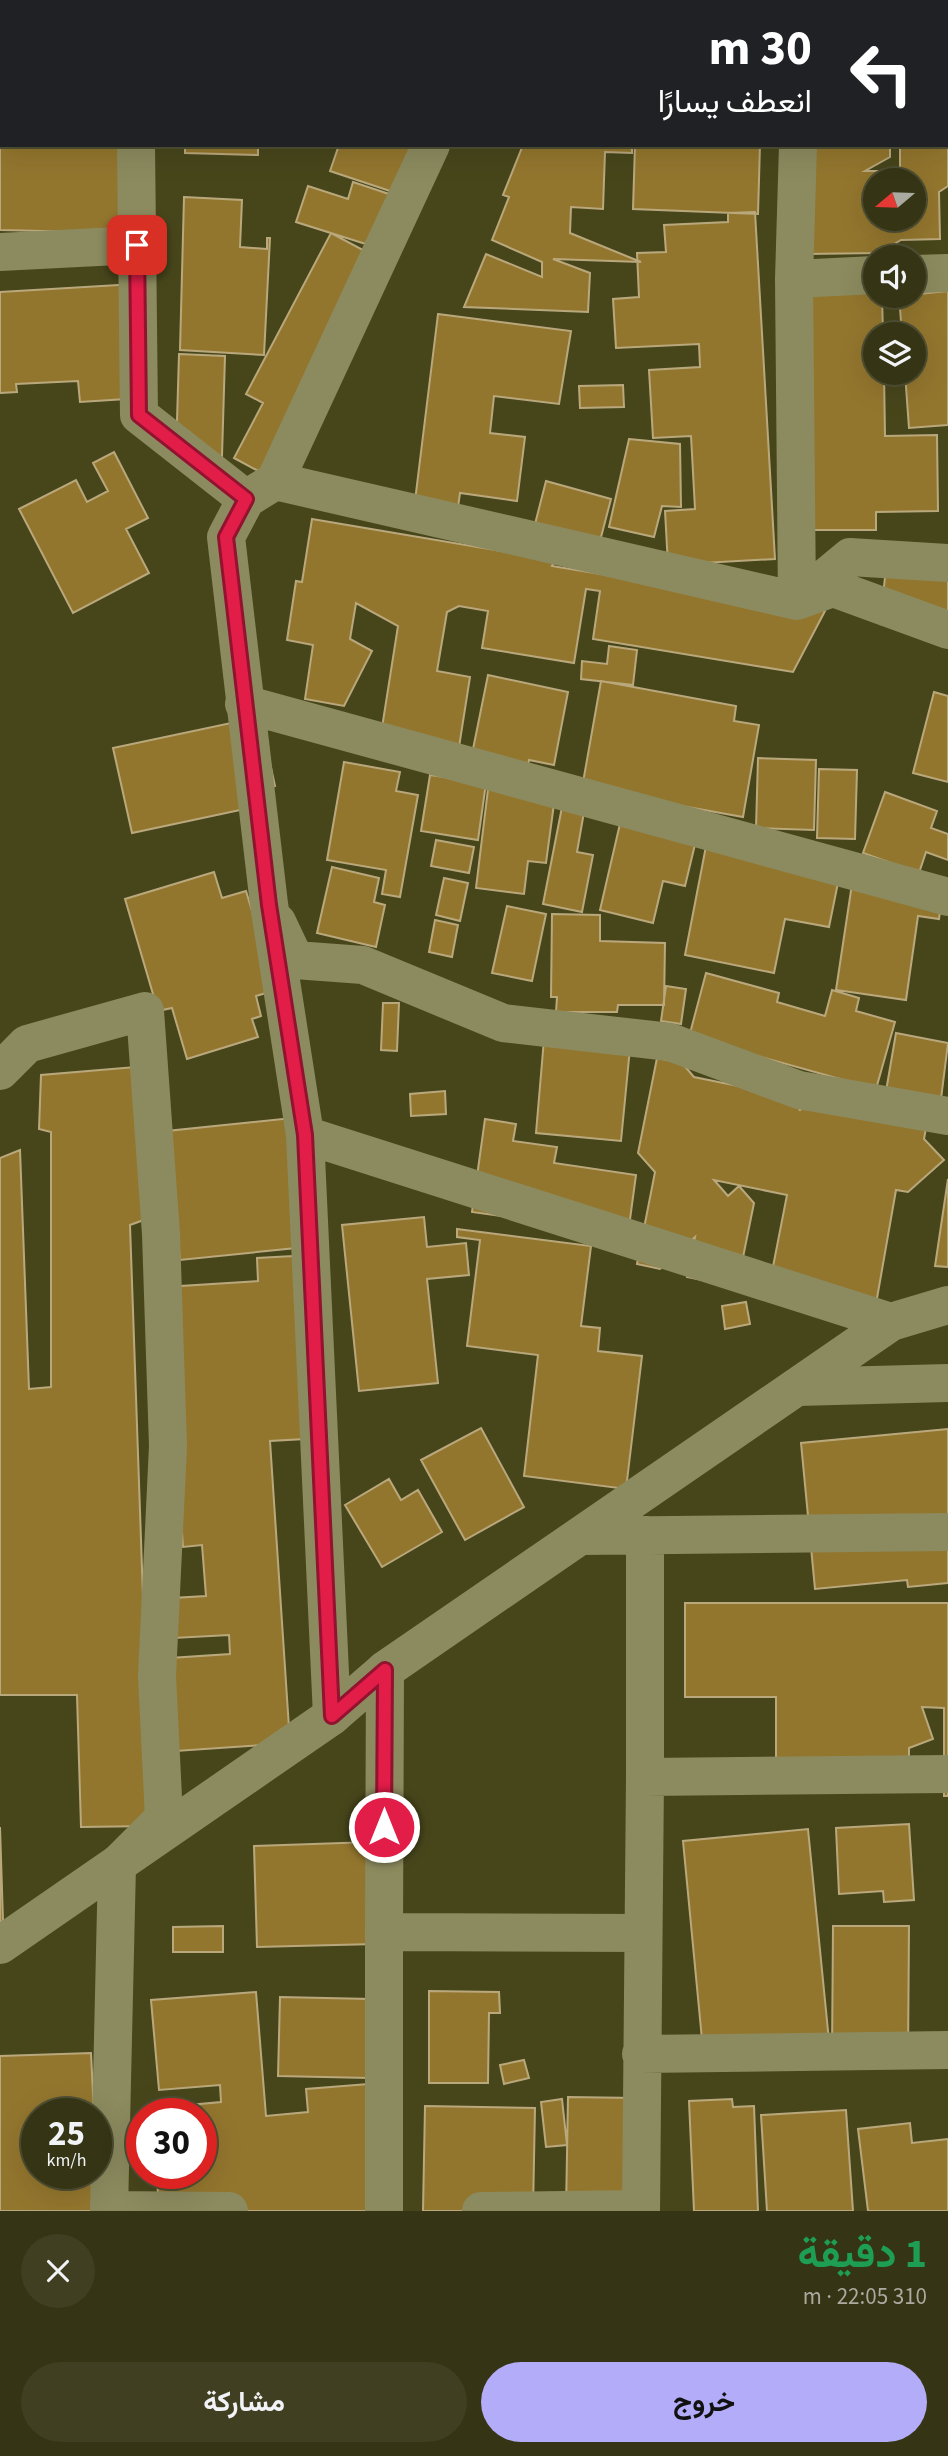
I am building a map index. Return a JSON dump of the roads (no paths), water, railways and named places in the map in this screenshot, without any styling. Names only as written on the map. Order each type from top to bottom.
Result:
[{"type":"street","points":[[136,147],[139,415],[260,490],[797,601],[833,589],[948,630]]},
{"type":"street","points":[[332,1716],[305,1135],[269,905],[226,537],[260,490],[430,147]]},
{"type":"street","points":[[797,601],[794,279],[798,147]]},
{"type":"street","points":[[0,252],[137,245]]},
{"type":"street","points":[[926,274],[948,273]]},
{"type":"street","points":[[794,279],[863,276]]},
{"type":"street","points":[[797,601],[850,557],[948,563]]},
{"type":"street","points":[[244,704],[948,897]]},
{"type":"street","points":[[269,905],[295,960],[363,965],[503,1023],[670,1042],[799,1090],[948,1116]]},
{"type":"street","points":[[0,1071],[27,1044],[145,1011],[161,1234],[168,1446],[157,1676],[164,1818],[117,1865],[109,2210],[229,2211]]},
{"type":"street","points":[[305,1135],[891,1322]]},
{"type":"street","points":[[0,1945],[332,1716],[385,1670],[891,1322],[948,1305]]},
{"type":"street","points":[[797,1387],[948,1383]]},
{"type":"street","points":[[581,1536],[948,1532]]},
{"type":"street","points":[[481,2211],[641,2210],[645,1535]]},
{"type":"street","points":[[384,2211],[385,1670]]},
{"type":"street","points":[[645,1777],[948,1774]]},
{"type":"street","points":[[384,1932],[642,1933]]},
{"type":"street","points":[[641,2054],[948,2050]]}]
